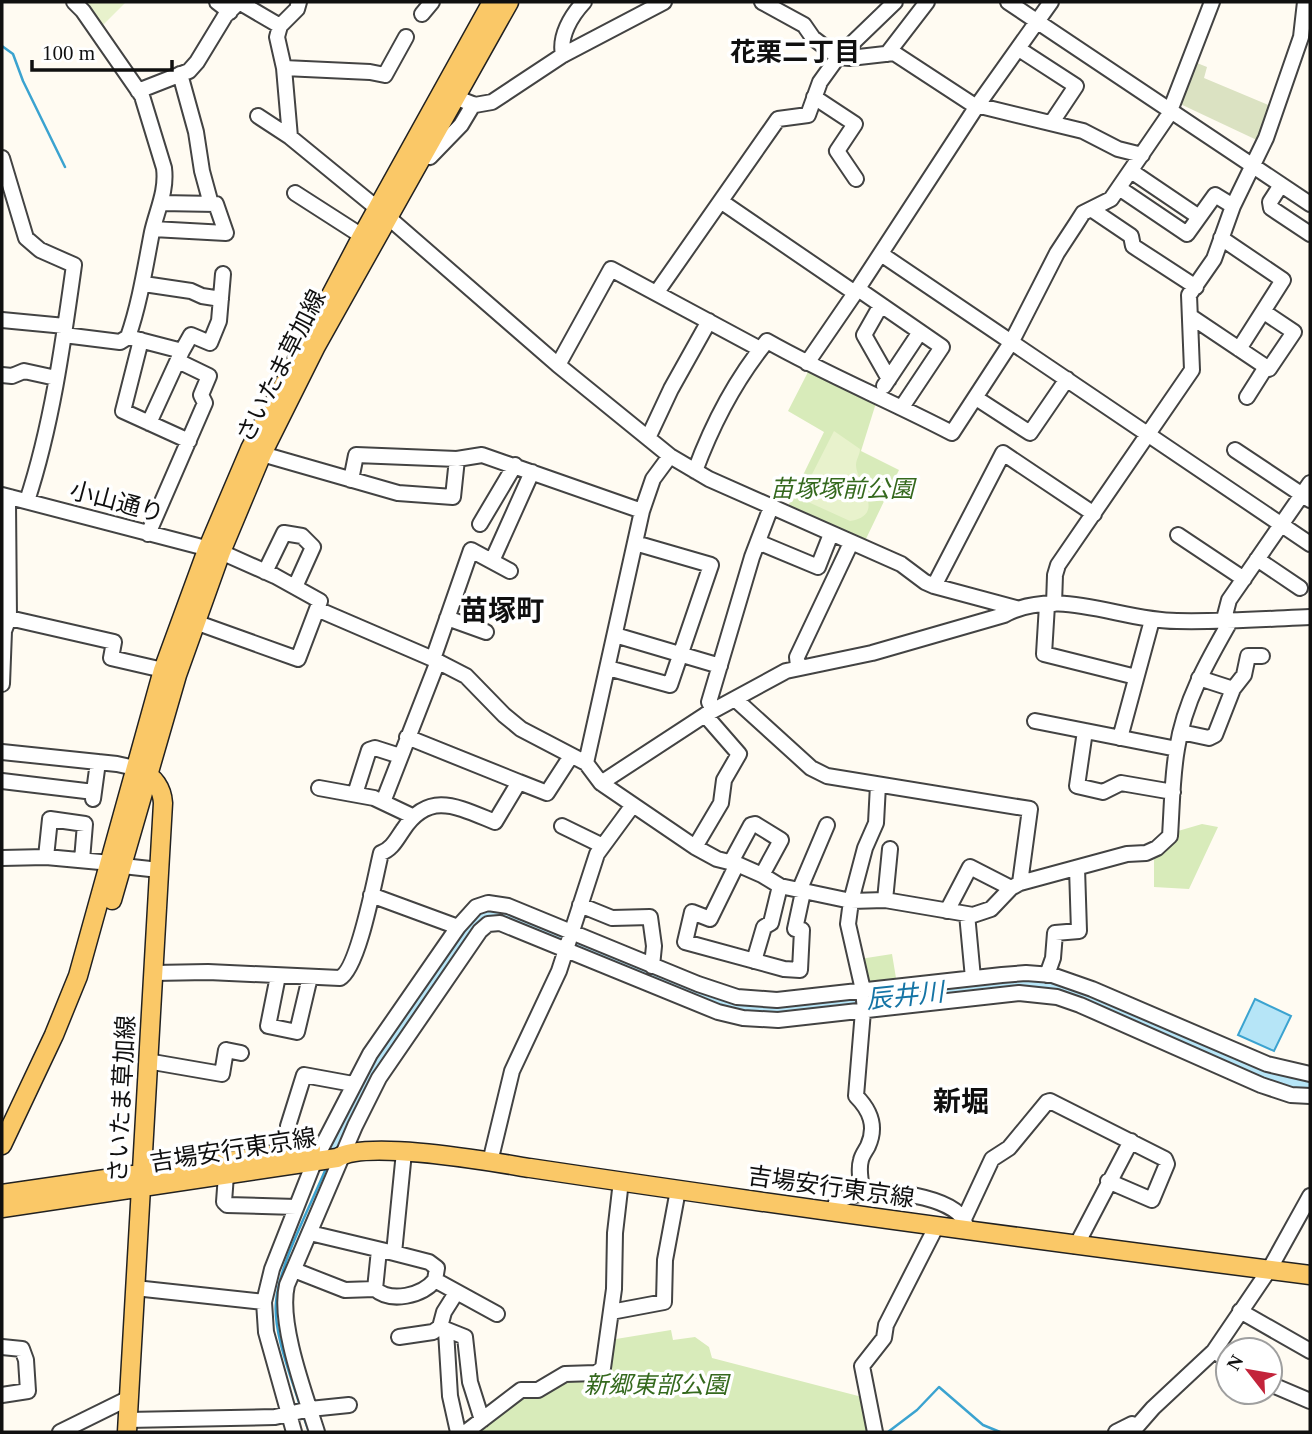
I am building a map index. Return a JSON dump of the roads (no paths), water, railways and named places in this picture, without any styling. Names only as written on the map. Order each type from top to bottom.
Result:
[{"type":"main road","name":"さいたま草加線","points":[[142,771],[161,727],[195,622],[214,551],[250,449],[362,236],[383,213],[423,154],[492,2]]},
{"type":"main road","name":"さいたま草加線","points":[[2,1145],[54,1035],[78,976],[96,946],[142,771],[163,670],[214,551],[383,213],[448,94],[509,2]]},
{"type":"main road","name":"さいたま草加線","points":[[133,1426],[127,1399],[154,973],[162,792],[142,771]]},
{"type":"main road","name":"吉場安行東京線","points":[[2,1208],[292,1151],[329,1154],[404,1152],[490,1162],[936,1227],[965,1225],[1076,1245],[1310,1275]]},
{"type":"main road","name":"吉場安行東京線","points":[[2,1194],[226,1175],[329,1154]]},
{"type":"street","points":[[74,2],[142,96],[166,180],[153,229],[123,411],[189,441]]},
{"type":"street","points":[[217,2],[236,5],[280,26]]},
{"type":"street","points":[[290,137],[284,68],[277,37],[280,26],[297,9],[299,2]]},
{"type":"street","points":[[563,55],[563,35],[584,2]]},
{"type":"street","points":[[448,94],[473,105],[492,102],[563,55],[664,2]]},
{"type":"street","points":[[762,2],[804,26],[838,57],[894,53],[977,106],[1083,131],[1118,149],[1142,155]]},
{"type":"street","points":[[657,292],[778,119],[808,115],[820,82],[838,57],[897,2],[917,14]]},
{"type":"street","points":[[887,54],[927,2]]},
{"type":"street","points":[[1008,2],[1251,166],[1309,200]]},
{"type":"street","points":[[807,363],[977,106],[1051,2]]},
{"type":"street","points":[[695,471],[707,439],[739,380],[767,341],[951,433],[1012,341],[1057,253],[1083,213],[1111,199],[1170,111],[1212,2]]},
{"type":"street","points":[[1136,677],[1044,654],[1055,575],[1058,565],[1192,370],[1189,295],[1213,259],[1233,206],[1266,138],[1301,37],[1305,2]]},
{"type":"street","points":[[138,91],[189,71],[212,35],[236,5]]},
{"type":"street","points":[[284,68],[385,75],[406,37]]},
{"type":"street","points":[[1019,49],[1076,86],[1052,122]]},
{"type":"street","points":[[180,74],[196,132],[211,204]]},
{"type":"street","points":[[814,97],[855,124],[837,151],[856,179]]},
{"type":"street","points":[[423,154],[430,156],[461,125],[473,105]]},
{"type":"street","points":[[258,116],[290,137],[383,213],[558,365],[670,456],[695,471],[901,564],[925,582],[1016,608],[1051,604],[1073,605],[1152,620],[1176,621],[1310,617]]},
{"type":"street","points":[[2,158],[8,205],[26,238],[40,250],[74,265],[43,451],[27,501]]},
{"type":"street","points":[[1131,172],[1199,217]]},
{"type":"street","points":[[1281,185],[1270,202],[1271,208],[1310,234]]},
{"type":"street","points":[[1119,188],[1188,234],[1215,195],[1233,206]]},
{"type":"street","points":[[295,193],[362,236]]},
{"type":"street","points":[[722,202],[942,347],[902,407]]},
{"type":"street","points":[[153,229],[226,233],[216,204],[161,203]]},
{"type":"street","points":[[1091,209],[1131,236],[1133,246],[1196,287]]},
{"type":"street","points":[[1221,238],[1283,280],[1238,349]]},
{"type":"street","points":[[881,254],[1310,544]]},
{"type":"street","points":[[558,365],[611,269],[760,349]]},
{"type":"street","points":[[149,422],[191,335],[210,343],[219,321],[223,274]]},
{"type":"street","points":[[144,284],[191,291],[221,299]]},
{"type":"street","points":[[881,305],[864,335],[889,379]]},
{"type":"street","points":[[1190,316],[1269,369],[1294,332],[1264,312]]},
{"type":"street","points":[[2,320],[120,342],[134,339],[180,356],[209,376],[201,395],[205,404],[148,534]]},
{"type":"street","points":[[648,438],[671,389],[709,321]]},
{"type":"street","points":[[878,396],[920,332]]},
{"type":"street","points":[[1247,397],[1266,367]]},
{"type":"street","points":[[2,375],[12,376],[24,371],[56,377]]},
{"type":"street","points":[[976,398],[1030,433],[1067,379]]},
{"type":"street","points":[[195,622],[298,659],[317,609],[466,676],[521,729],[586,763],[601,783],[717,859],[734,863],[780,886],[801,892],[851,901],[885,900],[973,915],[991,909],[1016,885],[1127,854],[1146,853],[1157,848],[1170,836],[1177,749],[1181,732],[1199,678],[1228,620],[1229,600],[1281,525],[1308,493],[1236,450]]},
{"type":"street","points":[[262,453],[398,493],[453,497],[457,459]]},
{"type":"street","points":[[934,586],[1003,453],[1094,514]]},
{"type":"street","points":[[351,480],[356,455],[457,459],[482,455],[642,511]]},
{"type":"street","points":[[586,763],[642,511],[653,479],[670,456]]},
{"type":"street","points":[[480,524],[488,503],[515,465]]},
{"type":"street","points":[[492,561],[532,472]]},
{"type":"street","points":[[2,684],[4,631],[9,618],[6,496]]},
{"type":"street","name":"小山通り","points":[[6,496],[214,551],[265,572],[320,601],[317,609]]},
{"type":"street","points":[[695,847],[721,803],[724,780],[739,754],[709,713],[709,702],[771,506]]},
{"type":"street","points":[[265,572],[285,533],[302,536],[313,547],[295,587]]},
{"type":"street","points":[[758,542],[818,567],[831,534]]},
{"type":"street","points":[[1178,536],[1244,579]]},
{"type":"street","points":[[608,668],[670,685],[711,565],[635,542]]},
{"type":"street","points":[[798,667],[797,657],[851,543]]},
{"type":"street","points":[[383,802],[435,660],[471,550],[510,571]]},
{"type":"street","points":[[1257,559],[1300,588]]},
{"type":"street","points":[[601,783],[709,713],[770,679],[798,667],[884,650],[1004,615],[1016,608]]},
{"type":"street","points":[[9,618],[114,642],[111,658],[163,670]]},
{"type":"street","points":[[447,618],[486,632]]},
{"type":"street","points":[[1120,738],[1152,620]]},
{"type":"street","points":[[615,635],[719,666]]},
{"type":"street","points":[[1181,732],[1209,738],[1215,735],[1233,689],[1244,675],[1248,656],[1262,656]]},
{"type":"street","points":[[1199,678],[1233,689]]},
{"type":"street","points":[[735,699],[811,768],[827,776],[1030,809],[1016,885]]},
{"type":"street","points":[[1035,721],[1177,749]]},
{"type":"street","points":[[1085,731],[1077,786],[1102,792],[1121,783],[1173,792]]},
{"type":"street","points":[[407,737],[547,793],[571,756]]},
{"type":"street","points":[[355,794],[369,750],[374,748],[400,756]]},
{"type":"street","points":[[2,752],[98,762],[142,771]]},
{"type":"street","points":[[2,781],[94,797],[98,762]]},
{"type":"street","points":[[154,973],[208,972],[340,978],[346,975],[359,945],[381,853],[389,850],[412,816],[439,803],[495,822],[519,782]]},
{"type":"street","points":[[863,1193],[861,1160],[870,1141],[872,1126],[868,1108],[856,1096],[864,1010],[863,990],[848,924],[865,848],[876,822],[878,785]]},
{"type":"street","points":[[319,788],[383,802],[412,816]]},
{"type":"street","points":[[490,1162],[512,1071],[559,971],[570,931],[601,845],[633,805]]},
{"type":"street","points":[[46,857],[50,819],[85,824],[82,860]]},
{"type":"street","points":[[762,875],[781,840],[755,824],[751,825],[710,919],[692,912],[685,942],[784,969],[800,970],[802,930],[795,929],[801,892],[827,825]]},
{"type":"street","points":[[562,825],[601,845]]},
{"type":"street","points":[[885,900],[890,849]]},
{"type":"street","points":[[2,858],[46,857],[159,870]]},
{"type":"street","points":[[947,911],[970,867],[1016,885]]},
{"type":"street","points":[[1047,975],[1054,958],[1055,933],[1079,932],[1077,868]]},
{"type":"street","points":[[754,961],[764,928],[771,923],[780,886]]},
{"type":"street","points":[[371,895],[458,927]]},
{"type":"street","points":[[317,1432],[308,1409],[288,1330],[285,1303],[287,1285],[310,1233],[329,1154],[353,1084],[392,1020],[458,927],[476,907],[499,903],[724,994],[750,1000],[803,998],[1026,973],[1047,975],[1092,989],[1267,1064],[1310,1074]]},
{"type":"street","points":[[580,905],[612,918],[650,917],[654,946],[652,966]]},
{"type":"street","points":[[967,914],[973,978]]},
{"type":"street","points":[[294,1432],[266,1332],[264,1302],[272,1269],[296,1208],[329,1154],[355,1126],[392,1058],[485,926],[500,923],[731,1016],[778,1020],[1019,993],[1056,997],[1080,1005],[1261,1085],[1291,1094],[1310,1096]]},
{"type":"street","points":[[278,976],[268,1026],[297,1032],[310,977]]},
{"type":"street","points":[[147,1061],[222,1074],[226,1050],[241,1053]]},
{"type":"street","points":[[292,1151],[288,1126],[304,1074],[353,1084]]},
{"type":"street","points":[[832,1212],[837,1202],[863,1193],[890,1192],[935,1201],[965,1225],[992,1159],[1009,1148],[1050,1101],[1165,1158],[1167,1164],[1152,1200],[1108,1181]]},
{"type":"street","points":[[1076,1245],[1130,1141]]},
{"type":"street","points":[[394,1253],[404,1152]]},
{"type":"street","points":[[226,1175],[224,1202],[227,1205],[296,1208]]},
{"type":"street","points":[[467,1432],[520,1390],[538,1390],[565,1374],[600,1371],[603,1368],[611,1312],[621,1181]]},
{"type":"street","points":[[611,1312],[664,1303],[665,1260],[678,1190]]},
{"type":"street","points":[[1224,1336],[1269,1270],[1310,1196]]},
{"type":"street","points":[[875,1432],[862,1366],[884,1338],[886,1325],[936,1227]]},
{"type":"street","points":[[293,1270],[345,1290],[375,1289],[380,1293],[405,1296],[424,1291],[435,1280],[437,1268],[429,1262],[310,1233]]},
{"type":"street","points":[[375,1289],[379,1250]]},
{"type":"street","points":[[435,1280],[497,1314]]},
{"type":"street","points":[[135,1288],[264,1302]]},
{"type":"street","points":[[456,1293],[444,1312],[443,1329],[450,1396],[458,1432]]},
{"type":"street","points":[[1240,1311],[1310,1350]]},
{"type":"street","points":[[399,1337],[443,1329],[465,1337],[470,1382],[482,1420]]},
{"type":"street","points":[[2,1347],[22,1349],[26,1360],[28,1391],[2,1395]]},
{"type":"street","points":[[1116,1432],[1132,1424],[1134,1429],[1214,1351]]},
{"type":"street","points":[[1284,1390],[1310,1401]]},
{"type":"street","points":[[60,1432],[127,1399]]},
{"type":"street","points":[[133,1426],[275,1417],[308,1409],[349,1405]]},
{"type":"water","points":[[1255,999],[1291,1016],[1274,1051],[1238,1035]]},
{"type":"waterway","points":[[2,46],[13,54],[23,81],[65,167]]},
{"type":"waterway","name":"辰井川","points":[[329,1160],[357,1099],[385,1050],[474,922],[484,913],[493,911],[722,1004],[748,1009],[786,1010],[1030,983],[1053,986],[1076,993],[1236,1064],[1270,1077],[1310,1085]]},
{"type":"waterway","points":[[300,1406],[280,1340],[276,1302],[283,1270],[327,1166]]},
{"type":"waterway","points":[[888,1432],[917,1410],[939,1387],[983,1425],[1000,1432]]},
{"type":"waterway","points":[[303,1415],[309,1432]]},
{"type":"district","name":"花栗二丁目","points":[[795,52]]},
{"type":"district","name":"苗塚町","points":[[502,610]]},
{"type":"district","name":"新堀","points":[[961,1101]]},
{"type":"park label","name":"苗塚塚前公園","points":[[842,489]]},
{"type":"park label","name":"新郷東部公園","points":[[656,1385]]}]
